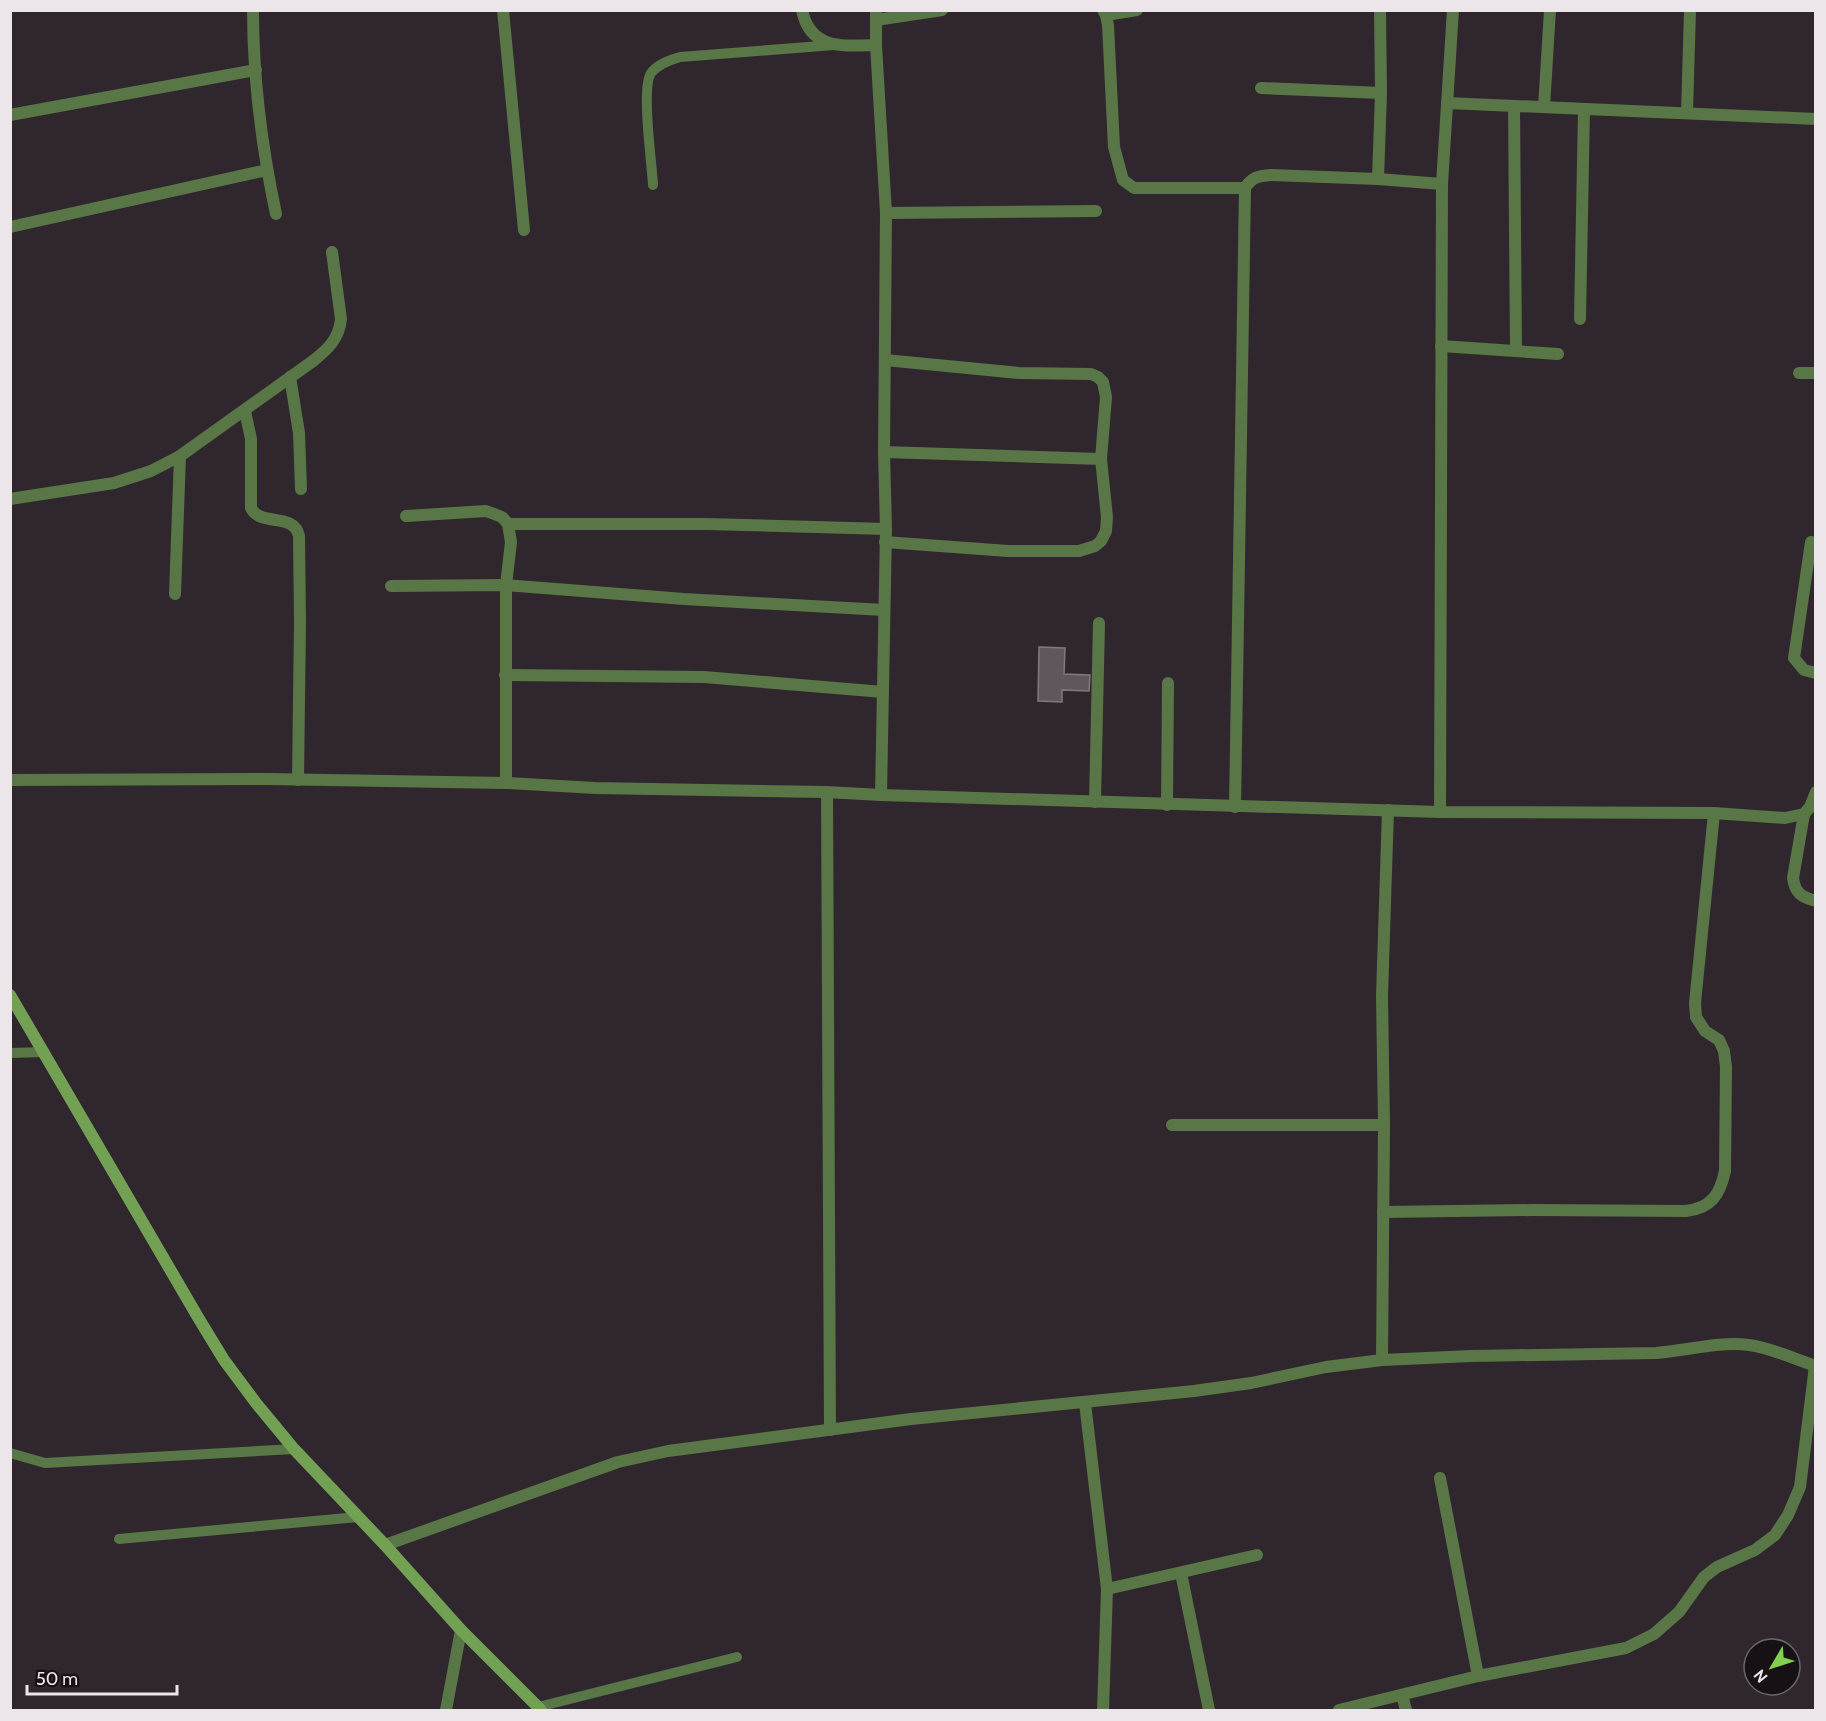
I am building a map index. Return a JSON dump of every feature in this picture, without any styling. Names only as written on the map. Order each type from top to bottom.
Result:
[{"type":"street","points":[[254,10],[256,70],[267,170],[276,214]]},
{"type":"street","points":[[503,10],[524,230]]},
{"type":"street","points":[[802,10],[807,27],[815,37],[834,45],[876,45]]},
{"type":"street","points":[[881,795],[885,610],[886,213],[876,15],[942,10]]},
{"type":"street","points":[[1137,10],[1104,13],[1108,25],[1114,147],[1123,180],[1134,188],[1245,188]]},
{"type":"street","points":[[1378,179],[1381,93],[1380,10]]},
{"type":"street","points":[[1440,812],[1442,184],[1453,10]]},
{"type":"street","points":[[1544,107],[1550,10]]},
{"type":"street","points":[[1687,113],[1690,10]]},
{"type":"street","points":[[10,115],[256,70]]},
{"type":"street","points":[[1261,88],[1381,93]]},
{"type":"street","points":[[1447,103],[1815,119]]},
{"type":"street","points":[[1514,106],[1516,351]]},
{"type":"street","points":[[1580,319],[1584,109]]},
{"type":"street","points":[[10,227],[267,170]]},
{"type":"street","points":[[1235,807],[1245,188],[1250,179],[1259,176],[1378,179],[1442,184]]},
{"type":"street","points":[[886,213],[1096,211]]},
{"type":"street","points":[[10,499],[114,483],[151,471],[180,456],[326,351],[338,336],[341,319],[332,252]]},
{"type":"street","points":[[1442,346],[1558,354]]},
{"type":"street","points":[[885,360],[1019,373],[1091,374],[1098,377],[1103,382],[1106,397],[1101,459],[1107,517],[1106,531],[1101,541],[1095,546],[1079,551],[1008,551],[885,542]]},
{"type":"street","points":[[1799,373],[1815,373]]},
{"type":"street","points":[[290,377],[299,433],[301,489]]},
{"type":"street","points":[[245,411],[251,439],[251,508],[258,516],[289,522],[299,536],[298,780]]},
{"type":"street","points":[[884,452],[1101,459]]},
{"type":"street","points":[[175,594],[180,456]]},
{"type":"street","points":[[406,516],[486,511],[502,517],[508,524],[511,542],[506,585],[506,783]]},
{"type":"street","points":[[508,524],[706,524],[885,528]]},
{"type":"street","points":[[1811,542],[1794,658],[1804,670],[1815,673]]},
{"type":"street","points":[[391,586],[506,585],[684,599],[885,610]]},
{"type":"street","points":[[1095,802],[1099,623]]},
{"type":"street","points":[[505,675],[704,677],[883,692]]},
{"type":"street","points":[[1167,805],[1168,683]]},
{"type":"street","points":[[10,780],[506,783],[595,788],[827,792],[1167,805],[1440,812],[1714,813],[1785,818],[1804,814]]},
{"type":"street","points":[[827,792],[831,1431]]},
{"type":"street","points":[[1815,792],[1810,807],[1804,814],[1793,878],[1797,892],[1815,901]]},
{"type":"street","points":[[1382,1360],[1384,1125],[1382,996],[1388,810]]},
{"type":"street","points":[[1383,1212],[1686,1211],[1699,1209],[1710,1202],[1722,1187],[1725,1171],[1726,1066],[1724,1051],[1719,1040],[1705,1031],[1696,1017],[1695,1003],[1714,813]]},
{"type":"street","points":[[10,995],[224,1360],[294,1449],[461,1630],[540,1709]]},
{"type":"street","points":[[1172,1125],[1384,1125]]},
{"type":"street","points":[[385,1545],[641,1456],[911,1419],[1085,1403],[1228,1386],[1326,1367],[1382,1360],[1471,1356],[1680,1352],[1731,1344],[1765,1348],[1815,1366],[1800,1487],[1788,1515],[1775,1535],[1755,1550],[1718,1567],[1704,1577],[1679,1612],[1654,1634],[1626,1648],[1478,1676],[1339,1710]]},
{"type":"street","points":[[1085,1403],[1107,1589],[1103,1710]]},
{"type":"street","points":[[1440,1478],[1478,1676]]},
{"type":"street","points":[[1107,1589],[1257,1555]]},
{"type":"street","points":[[1181,1573],[1209,1710]]},
{"type":"street","points":[[446,1710],[461,1630]]},
{"type":"street","points":[[1402,1695],[1406,1710]]},
{"type":"lane","points":[[653,185],[647,92],[651,73],[656,68],[680,57],[834,45]]},
{"type":"lane","points":[[10,1053],[45,1052]]},
{"type":"lane","points":[[10,1453],[45,1463],[294,1449]]},
{"type":"lane","points":[[119,1539],[358,1517]]},
{"type":"lane","points":[[540,1709],[737,1657]]},
{"type":"building","points":[[1039,647],[1065,648],[1064,674],[1090,675],[1089,691],[1062,690],[1062,702],[1038,701]]}]
